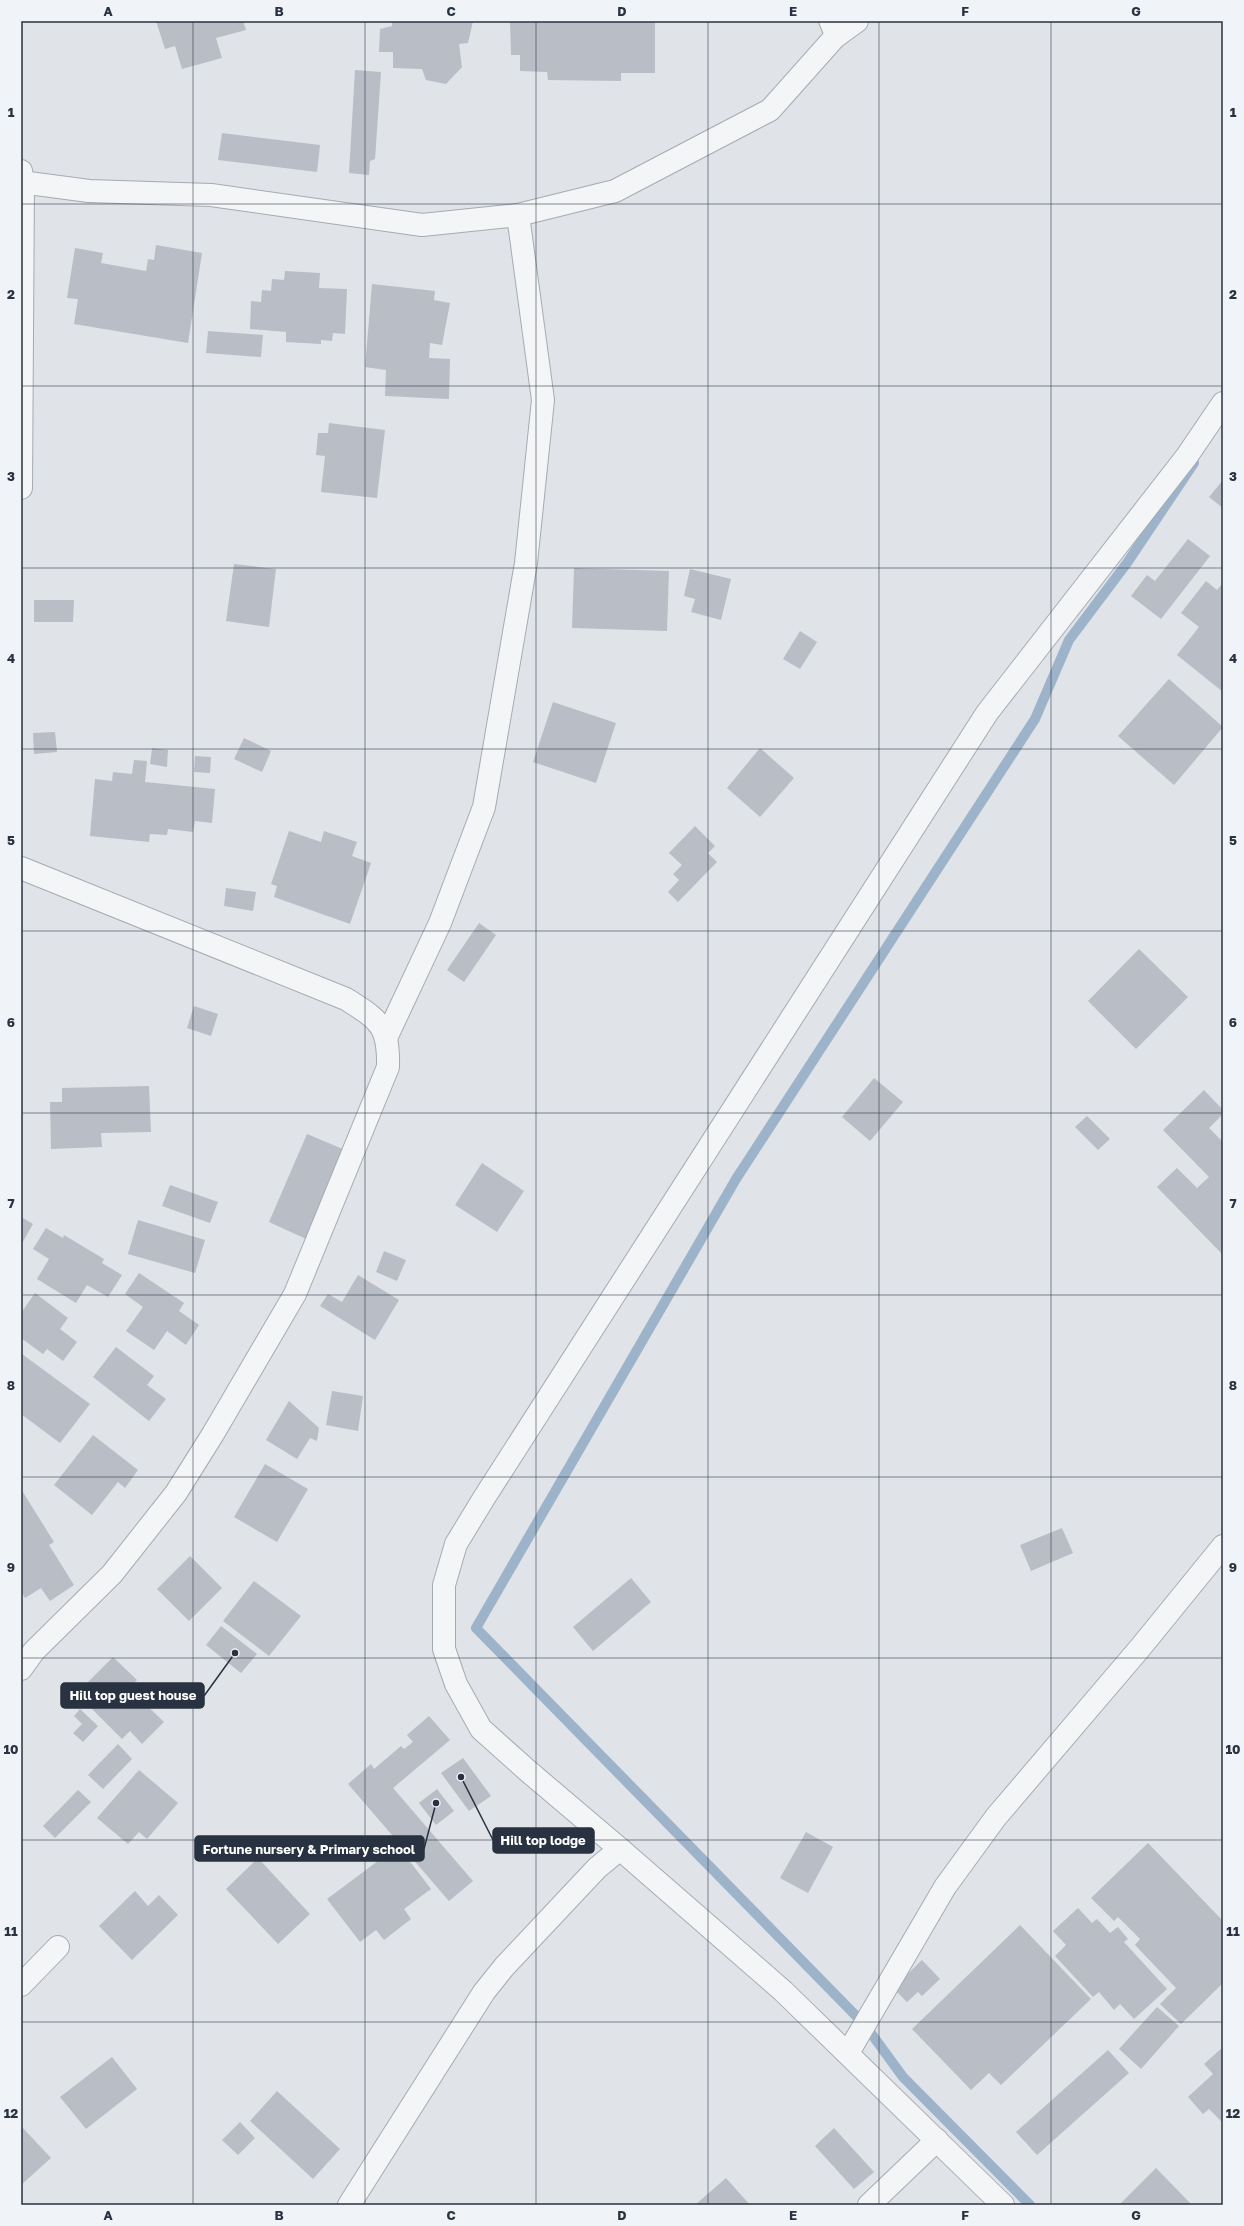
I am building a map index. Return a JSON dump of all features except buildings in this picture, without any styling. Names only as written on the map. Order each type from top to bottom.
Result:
[{"type":"street","points":[[21,488],[22,178],[89,191],[211,195],[422,225],[518,215],[615,192],[770,110],[831,29],[857,21]]},
{"type":"street","points":[[21,1669],[34,1651],[112,1574],[176,1493],[250,1374],[295,1294],[388,1067],[387,1036],[440,923],[484,807],[526,563],[543,400],[518,215]]},
{"type":"street","points":[[1002,2205],[783,1991],[481,1729],[456,1684],[444,1649],[444,1585],[456,1544],[986,714],[1187,456],[1223,403]]},
{"type":"street","points":[[21,868],[346,999],[377,1021],[387,1036]]},
{"type":"street","points":[[848,2053],[945,1887],[996,1817],[1140,1648],[1223,1546]]},
{"type":"street","points":[[349,2205],[484,1992],[504,1967],[597,1868],[620,1849]]},
{"type":"street","points":[[21,1985],[58,1947]]},
{"type":"street","points":[[869,2205],[937,2140]]},
{"type":"waterway","points":[[1030,2205],[903,2077],[865,2025],[476,1628],[736,1179],[1035,719],[1069,640],[1127,563],[1194,463]]},
{"type":"place","name":"Hill top guest house","points":[[235,1653]]},
{"type":"place","name":"Hill top lodge","points":[[461,1777]]},
{"type":"place","name":"Fortune nursery & Primary school","points":[[436,1803]]}]
